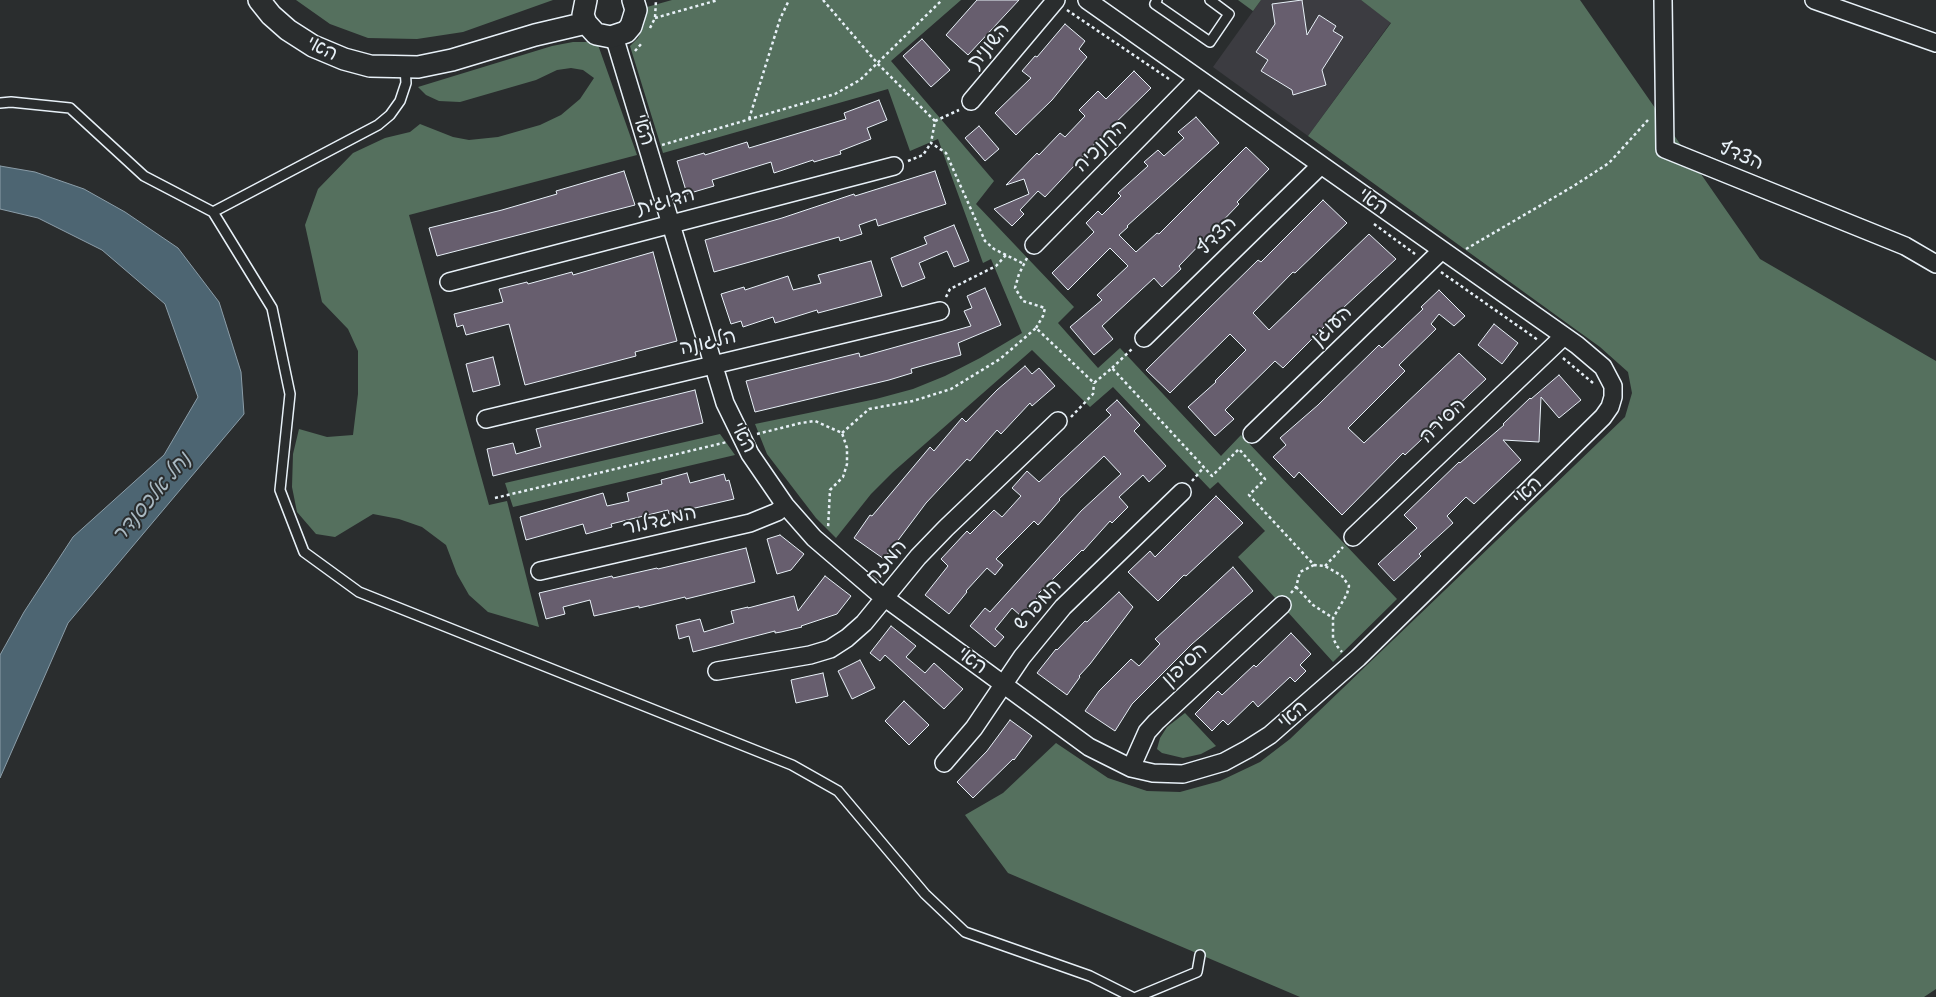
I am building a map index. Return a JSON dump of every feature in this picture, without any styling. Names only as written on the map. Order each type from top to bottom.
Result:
[{"type":"street","name":"האי","points":[[259,0],[271,15],[288,30],[313,46],[344,59],[370,66],[418,67],[452,60],[535,35],[586,23]]},
{"type":"street","points":[[586,0],[583,6],[583,15],[586,23],[596,34],[604,36],[614,36],[626,32],[631,26],[636,10],[633,0]]},
{"type":"street","name":"הצדף","points":[[1663,0],[1665,148],[1905,246],[1936,264]]},
{"type":"street","points":[[1814,0],[1936,43]]},
{"type":"street","name":"השונית","points":[[971,101],[1055,1]]},
{"type":"street","name":"האי","points":[[614,36],[725,403],[750,454],[785,506],[826,549],[885,598],[1089,747],[1131,768],[1153,773],[1183,774],[1224,762],[1248,750],[1270,735],[1352,663],[1603,417],[1612,402],[1613,386],[1603,367],[1564,336],[1198,78],[1097,3]]},
{"type":"street","name":"הקונכיה","points":[[1034,245],[1198,78]]},
{"type":"street","name":"הצדף","points":[[1144,338],[1321,165]]},
{"type":"street","name":"הדוגית","points":[[449,282],[894,166]]},
{"type":"street","name":"העוגן","points":[[1252,434],[1429,264],[1447,254]]},
{"type":"street","name":"הלגונה","points":[[486,418],[940,311]]},
{"type":"street","name":"הסירה","points":[[1353,537],[1564,336]]},
{"type":"street","name":"המזח","points":[[718,671],[810,655],[830,648],[847,638],[864,623],[918,557],[946,528],[1058,421]]},
{"type":"street","name":"המפרש","points":[[944,763],[974,728],[1040,634],[1063,607],[1182,492]]},
{"type":"street","name":"המגדלור","points":[[540,571],[750,523],[777,512],[785,506]]},
{"type":"street","name":"הסיפון","points":[[1131,768],[1147,732],[1156,722],[1282,605]]},
{"type":"lane","points":[[1157,0],[1155,4],[1210,42],[1229,14],[1210,0]]},
{"type":"lane","points":[[212,212],[378,125],[390,115],[400,101],[406,84],[405,67]]},
{"type":"lane","points":[[0,103],[11,102],[70,108],[144,176],[212,212],[272,308],[290,394],[280,490],[304,552],[359,592],[792,765],[838,791],[924,894],[965,932],[1090,976],[1132,997]]},
{"type":"lane","points":[[1137,997],[1197,972],[1200,955]]},
{"type":"path","points":[[655,18],[718,0]]},
{"type":"path","points":[[749,119],[780,18],[789,0]]},
{"type":"path","points":[[823,0],[878,64],[935,121]]},
{"type":"path","points":[[648,149],[835,94],[860,80],[942,0]]},
{"type":"path","points":[[1055,1],[1186,91]]},
{"type":"path","points":[[935,121],[958,111],[971,101]]},
{"type":"path","points":[[1447,254],[1572,187],[1609,163],[1664,102]]},
{"type":"path","points":[[894,166],[922,155],[931,143],[935,121]]},
{"type":"path","points":[[931,143],[946,153],[985,241],[994,249],[1024,264]]},
{"type":"path","points":[[1372,222],[1429,264],[1551,348],[1601,390],[1612,402]]},
{"type":"path","points":[[842,433],[869,409],[913,401],[951,389],[1000,359],[1036,328],[1043,316],[1045,308],[1023,301],[1015,288],[1019,274],[1034,245]]},
{"type":"path","points":[[940,311],[950,289],[996,266],[1006,255]]},
{"type":"path","points":[[1036,328],[1094,382]]},
{"type":"path","points":[[1058,421],[1069,419],[1093,394],[1094,382],[1112,368],[1144,338]]},
{"type":"path","points":[[1112,368],[1212,476],[1239,449],[1265,479],[1249,495],[1314,565]]},
{"type":"path","points":[[495,498],[801,423],[815,421],[842,433],[847,448],[847,464],[843,477],[830,490],[826,549]]},
{"type":"path","points":[[1325,566],[1353,537]]},
{"type":"path","points":[[1282,605],[1296,587],[1300,572],[1314,565],[1325,566],[1342,576],[1349,586],[1347,594],[1333,618],[1334,638],[1337,646],[1352,663]]},
{"type":"path","points":[[1296,587],[1313,605],[1333,618]]},
{"type":"shaded area","points":[[1261,0],[1361,0],[1391,22],[1308,136],[1213,67]]},
{"type":"green space","points":[[296,0],[553,0],[463,32],[417,39],[368,38],[330,24]]},
{"type":"green space","points":[[672,0],[961,0],[891,61],[994,181],[976,204],[1074,307],[1058,323],[1098,368],[1120,348],[1221,456],[1241,435],[1397,599],[1333,662],[1238,557],[1265,531],[1218,482],[1210,489],[1113,387],[1090,407],[1032,350],[893,472],[871,494],[836,538],[816,518],[767,454],[755,424],[876,399],[913,389],[945,376],[980,358],[1022,333],[991,259],[983,263],[938,139],[910,151],[888,89],[663,153],[630,46],[638,38],[644,25],[647,7]]},
{"type":"green space","points":[[1238,0],[1261,0],[1253,11]]},
{"type":"green space","points":[[1361,0],[1580,0],[1760,259],[1936,361],[1936,989],[1924,997],[1300,997],[1008,873],[965,815],[1003,793],[1056,743],[1108,778],[1147,791],[1180,792],[1220,781],[1260,762],[1290,739],[1625,417],[1632,393],[1628,372],[1600,347],[1308,136],[1391,23]]},
{"type":"green space","points":[[573,42],[597,42],[637,155],[409,215],[489,505],[507,501],[539,627],[488,612],[469,595],[457,574],[446,545],[422,527],[399,519],[373,514],[335,537],[316,534],[297,512],[292,487],[293,454],[299,429],[327,437],[353,435],[358,394],[358,351],[348,329],[322,302],[305,225],[318,189],[353,153],[385,138],[410,132],[420,124],[453,137],[469,140],[498,137],[540,125],[561,115],[580,99],[594,78],[583,70],[571,68],[557,70],[536,80],[460,102],[439,101],[426,95],[418,87],[552,46]]},
{"type":"green space","points":[[720,434],[735,455],[513,507],[505,483]]},
{"type":"green space","points":[[1185,713],[1216,746],[1201,754],[1183,758],[1162,753],[1157,749],[1160,738],[1167,727]]},
{"type":"water","name":"נחל אלכסנדר","points":[[0,166],[35,172],[84,189],[125,212],[178,248],[219,302],[241,372],[244,414],[68,623],[0,778],[0,655],[24,612],[73,537],[164,455],[198,397],[165,304],[102,250],[38,218],[0,209]]},
{"type":"building","points":[[977,0],[1019,0],[968,55],[946,35]]},
{"type":"building","points":[[1302,0],[1307,35],[1319,15],[1336,26],[1333,31],[1343,37],[1322,70],[1326,85],[1293,95],[1292,90],[1261,71],[1268,60],[1256,52],[1275,24],[1272,4]]},
{"type":"building","points":[[1065,24],[1085,41],[1079,49],[1087,57],[1052,100],[1016,135],[995,113],[1031,78],[1022,71],[1035,56],[1037,57]]},
{"type":"building","points":[[922,39],[950,70],[931,87],[903,56]]},
{"type":"building","points":[[1134,71],[1151,88],[1104,134],[1045,197],[1038,191],[1020,210],[1024,214],[1012,226],[994,209],[1029,194],[1024,179],[1006,185],[1037,153],[1039,155],[1060,133],[1065,137],[1085,116],[1079,110],[1098,91],[1106,99]]},
{"type":"building","points":[[879,100],[887,120],[867,128],[871,139],[840,151],[841,154],[814,162],[813,160],[774,173],[771,162],[712,180],[714,186],[687,194],[677,161],[704,153],[705,155],[747,142],[749,148],[846,119],[844,113]]},
{"type":"building","points":[[1196,117],[1219,143],[1127,226],[1128,227],[1119,235],[1136,252],[1157,233],[1159,234],[1246,147],[1269,169],[1237,202],[1239,204],[1179,266],[1181,269],[1162,287],[1154,278],[1102,326],[1113,339],[1094,355],[1070,327],[1102,300],[1097,295],[1128,266],[1110,248],[1068,290],[1052,273],[1094,232],[1086,223],[1098,211],[1102,215],[1121,196],[1118,193],[1148,166],[1144,162],[1158,150],[1164,156],[1184,138],[1178,132]]},
{"type":"building","points":[[979,126],[999,149],[985,161],[965,138]]},
{"type":"building","points":[[624,171],[635,205],[437,256],[429,228],[502,210],[557,194],[556,191]]},
{"type":"building","points":[[935,171],[946,204],[878,226],[876,219],[859,225],[862,234],[840,241],[839,237],[714,272],[705,240],[782,218],[854,194],[855,196]]},
{"type":"building","points":[[1323,200],[1347,223],[1295,273],[1293,272],[1253,313],[1269,330],[1369,234],[1396,259],[1343,308],[1283,368],[1275,361],[1225,410],[1234,419],[1215,436],[1188,407],[1216,382],[1215,381],[1246,350],[1230,334],[1170,393],[1146,370],[1258,260],[1261,262]]},
{"type":"building","points":[[954,225],[969,261],[954,267],[947,251],[919,263],[925,278],[902,287],[891,258],[927,244],[924,237]]},
{"type":"building","points":[[653,252],[677,341],[635,352],[636,356],[525,385],[509,324],[466,335],[463,325],[457,327],[454,314],[503,302],[499,289],[527,282],[528,284],[572,272],[573,275]]},
{"type":"building","points":[[871,261],[882,296],[818,313],[817,310],[775,323],[773,317],[743,327],[741,321],[731,324],[721,294],[744,287],[745,290],[788,276],[793,290],[821,283],[818,275]]},
{"type":"building","points":[[985,288],[1001,325],[958,343],[961,355],[911,369],[912,373],[889,380],[755,412],[746,381],[859,353],[860,357],[971,326],[964,311],[972,308],[967,296]]},
{"type":"building","points":[[1439,290],[1465,316],[1454,326],[1439,314],[1431,324],[1436,329],[1399,365],[1405,371],[1348,428],[1364,443],[1459,353],[1486,379],[1405,455],[1403,453],[1342,515],[1299,472],[1294,478],[1273,457],[1286,445],[1280,438],[1318,405],[1379,345],[1382,348],[1423,309],[1421,307]]},
{"type":"building","points":[[1494,324],[1518,343],[1502,364],[1478,345]]},
{"type":"building","points":[[493,357],[500,385],[473,392],[466,364]]},
{"type":"building","points":[[1025,366],[1032,374],[1039,368],[1055,386],[1032,406],[1030,403],[1001,434],[997,430],[970,461],[967,459],[926,503],[884,559],[854,538],[870,515],[872,516],[930,447],[934,451],[962,418],[966,422],[997,390]]},
{"type":"building","points":[[1559,375],[1581,400],[1559,418],[1541,397],[1539,442],[1503,440],[1521,460],[1474,504],[1466,497],[1447,516],[1453,523],[1419,554],[1421,556],[1394,581],[1378,564],[1417,528],[1404,515],[1459,462],[1460,463],[1504,425],[1503,424],[1530,398],[1531,399]]},
{"type":"building","points":[[695,390],[703,423],[493,476],[487,449],[513,443],[516,454],[541,447],[536,429]]},
{"type":"building","points":[[1117,400],[1140,425],[1134,431],[1166,466],[1149,482],[1143,475],[1119,497],[1128,507],[1112,523],[1110,521],[1083,551],[1082,550],[1037,595],[1039,596],[1021,616],[1012,608],[995,629],[1004,637],[995,647],[970,626],[985,608],[990,612],[1081,511],[1121,474],[1104,456],[1059,499],[1060,500],[1038,525],[1034,521],[996,559],[1003,565],[995,575],[987,568],[966,591],[967,592],[949,614],[925,595],[948,566],[941,559],[967,531],[970,534],[994,510],[1002,517],[1021,496],[1012,488],[1027,471],[1039,482],[1111,415],[1106,410]]},
{"type":"building","points":[[687,473],[690,483],[724,474],[726,481],[729,480],[734,499],[669,514],[668,510],[611,524],[612,527],[586,534],[583,524],[526,540],[520,517],[603,493],[607,506],[629,501],[627,493],[662,484],[661,480]]},
{"type":"building","points":[[1216,496],[1243,523],[1186,576],[1184,575],[1158,601],[1128,572],[1150,551],[1155,557]]},
{"type":"building","points":[[780,535],[804,554],[791,570],[777,574],[767,539]]},
{"type":"building","points":[[746,548],[755,582],[686,599],[685,597],[639,608],[639,606],[594,616],[590,600],[563,607],[565,614],[546,619],[539,593],[612,576],[613,578],[658,569]]},
{"type":"building","points":[[1233,567],[1253,591],[1192,644],[1132,704],[1115,731],[1085,711],[1099,691],[1131,659],[1139,666],[1160,644],[1155,639]]},
{"type":"building","points":[[825,576],[851,596],[837,614],[801,626],[802,627],[775,633],[775,631],[693,652],[689,636],[679,639],[676,625],[700,619],[704,632],[734,623],[731,611],[794,596],[798,611]]},
{"type":"building","points":[[1119,592],[1133,607],[1090,664],[1079,676],[1080,677],[1067,695],[1037,673],[1056,649],[1057,650],[1085,621],[1087,622]]},
{"type":"building","points":[[891,626],[916,646],[906,657],[925,673],[934,663],[963,689],[944,709],[885,655],[880,661],[870,653]]},
{"type":"building","points":[[1291,633],[1311,654],[1300,665],[1306,671],[1295,682],[1290,677],[1258,707],[1253,701],[1228,725],[1223,720],[1212,731],[1195,714],[1218,691],[1222,695],[1254,665],[1256,667]]},
{"type":"building","points":[[860,660],[875,688],[852,699],[838,671]]},
{"type":"building","points":[[823,673],[828,696],[796,703],[791,680]]},
{"type":"building","points":[[904,701],[929,725],[909,745],[885,721]]},
{"type":"building","points":[[1010,720],[1032,736],[1014,760],[1013,759],[973,798],[957,782],[987,751]]}]
